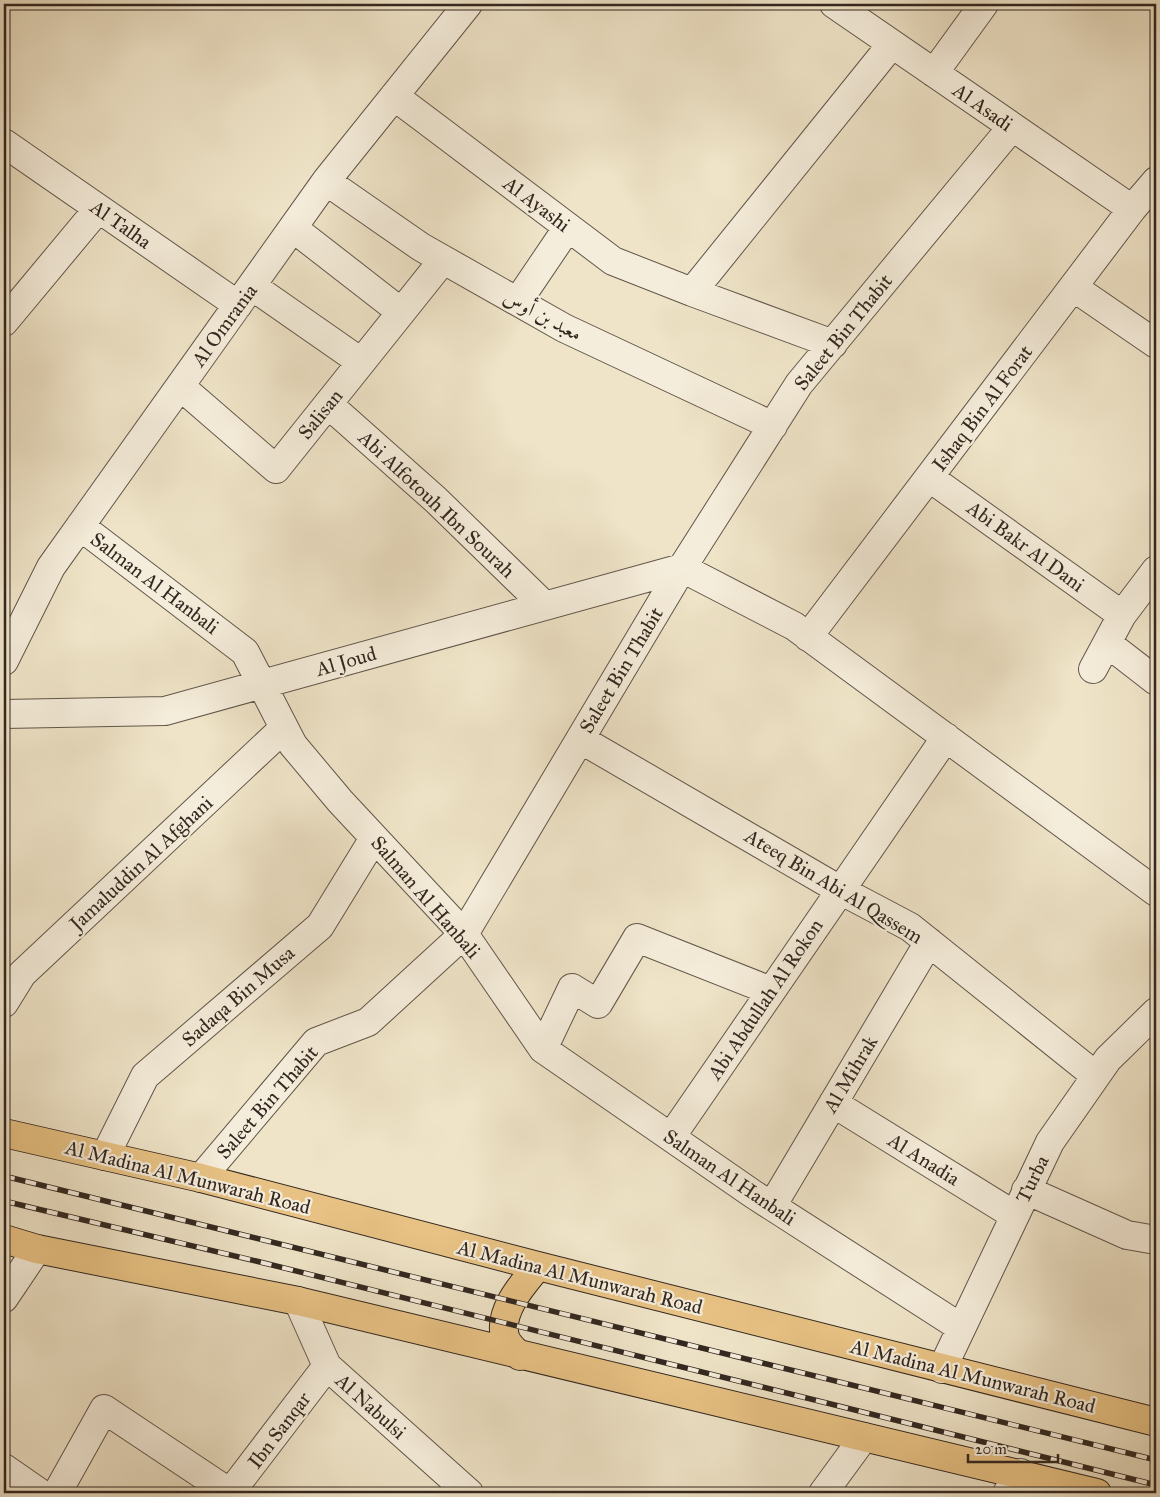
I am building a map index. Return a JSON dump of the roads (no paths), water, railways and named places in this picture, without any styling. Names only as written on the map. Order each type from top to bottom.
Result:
[{"type":"main road","name":"Al Madina Al Munwarah Road","points":[[4,1133],[201,1178],[538,1266],[1156,1422]]},
{"type":"main road","points":[[4,1239],[37,1249],[298,1301],[520,1356],[864,1437],[1014,1483],[1097,1493]]},
{"type":"main road","points":[[520,1356],[505,1337],[505,1319],[512,1300],[538,1266]]},
{"type":"street","name":"Al Omrania","points":[[4,661],[51,567],[326,181],[468,4]]},
{"type":"street","name":"Al Asadi","points":[[834,4],[1132,209]]},
{"type":"street","points":[[934,73],[984,4]]},
{"type":"street","points":[[692,292],[892,44]]},
{"type":"street","name":"Al Ayashi","points":[[394,96],[613,261],[833,344]]},
{"type":"street","name":"Saleet Bin Thabit","points":[[201,1178],[316,1042],[368,1022],[464,934],[682,568],[799,384],[1012,127]]},
{"type":"street","name":"Al Talha","points":[[4,143],[98,209],[244,296],[361,362]]},
{"type":"street","name":"معبد بن أوس","points":[[326,181],[421,247],[564,328],[773,426]]},
{"type":"street","name":"Ishaq Bin Al Forat","points":[[808,636],[930,478],[1132,209],[1156,181]]},
{"type":"street","points":[[4,322],[98,209]]},
{"type":"street","points":[[293,228],[401,312]]},
{"type":"street","points":[[518,302],[568,228]]},
{"type":"street","name":"Salisan","points":[[180,386],[276,469],[443,260]]},
{"type":"street","points":[[1074,287],[1156,344]]},
{"type":"street","name":"Abi Alfotouh Ibn Sourah","points":[[328,404],[436,500],[545,606]]},
{"type":"street","name":"Abi Bakr Al Dani","points":[[930,478],[1122,615]]},
{"type":"street","name":"Salman Al Hanbali","points":[[80,526],[245,652],[260,685],[299,752],[340,802],[464,934],[543,1049],[772,1206],[960,1327]]},
{"type":"street","points":[[682,568],[794,626],[1156,892]]},
{"type":"street","name":"Al Joud","points":[[4,714],[165,712],[682,568]]},
{"type":"street","points":[[1093,669],[1122,615],[1156,570]]},
{"type":"street","points":[[1107,643],[1156,681]]},
{"type":"street","name":"Jamaluddin Al Afghani","points":[[4,1003],[13,968],[284,728]]},
{"type":"street","name":"Abi Abdullah Al Rokon","points":[[671,1137],[946,737]]},
{"type":"street","name":"Ateeq Bin Abi Al Qassem","points":[[580,739],[840,890],[910,927],[1096,1076]]},
{"type":"street","name":"Sadaqa Bin Musa","points":[[105,1156],[145,1076],[320,926],[374,838]]},
{"type":"street","points":[[543,1049],[572,988],[598,1004],[637,938],[770,991]]},
{"type":"street","name":"Al Mihrak","points":[[772,1206],[929,942]]},
{"type":"street","name":"Turba","points":[[942,1369],[960,1327],[1050,1142],[1108,1058],[1156,1012]]},
{"type":"street","name":"Al Anadia","points":[[833,1103],[1014,1215]]},
{"type":"street","points":[[1026,1190],[1126,1235],[1156,1240]]},
{"type":"street","points":[[4,1298],[37,1249]]},
{"type":"street","name":"Al Nabulsi","points":[[298,1301],[328,1366],[468,1493]]},
{"type":"street","name":"Ibn Sanqar","points":[[230,1493],[328,1366]]},
{"type":"street","points":[[57,1493],[104,1409],[230,1493]]},
{"type":"street","points":[[823,1493],[864,1437]]},
{"type":"street","points":[[4,1468],[40,1493]]},
{"type":"railway","points":[[4,1176],[1156,1460]]},
{"type":"railway","points":[[4,1201],[256,1261],[1156,1485]]}]
